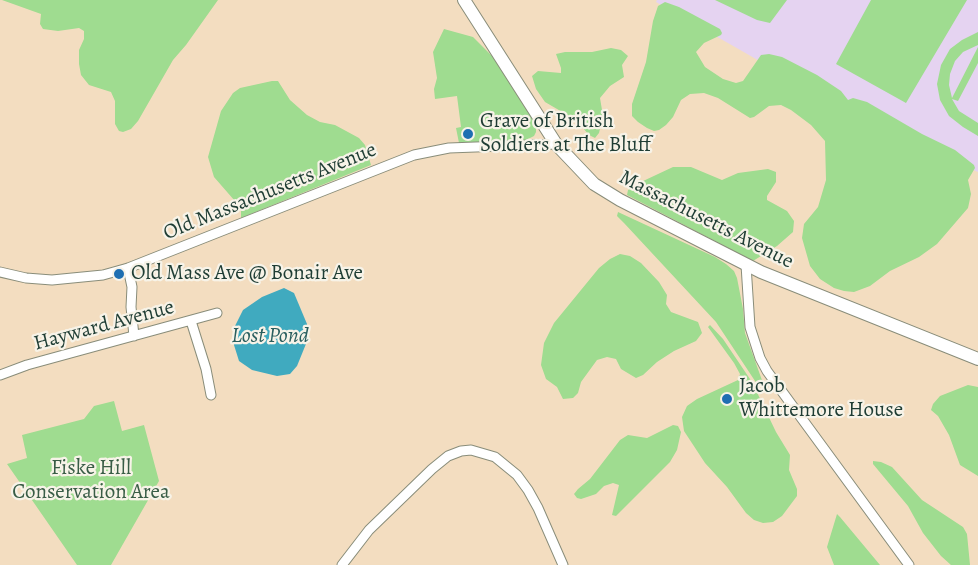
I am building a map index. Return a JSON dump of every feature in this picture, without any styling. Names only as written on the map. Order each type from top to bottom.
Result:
[{"type":"main road","name":"Massachusetts Avenue","points":[[464,0],[556,144],[588,179],[611,194],[760,272],[978,359]]},
{"type":"street","name":"Old Massachusetts Avenue","points":[[0,272],[32,279],[63,280],[103,275],[128,268],[414,155],[449,148],[556,144]]},
{"type":"street","points":[[746,265],[750,327],[760,358],[767,371],[909,565]]},
{"type":"street","points":[[128,268],[132,287],[131,307],[134,336]]},
{"type":"street","points":[[749,290],[760,272]]},
{"type":"street","name":"Hayward Avenue","points":[[0,375],[27,365],[217,313]]},
{"type":"street","points":[[191,321],[206,369],[211,395]]},
{"type":"street","points":[[342,565],[369,530],[432,469],[448,456],[471,450],[495,456],[517,476],[538,508],[563,565]]},
{"type":"shaded area","points":[[657,0],[978,0],[978,172],[891,136],[656,2]]},
{"type":"green space","points":[[2,0],[218,0],[173,60],[138,121],[131,129],[123,132],[119,131],[115,124],[115,101],[111,92],[89,85],[81,75],[79,50],[84,39],[84,31],[79,28],[58,31],[43,29],[40,24],[41,14]]},
{"type":"green space","points":[[715,0],[787,0],[770,23],[757,20]]},
{"type":"green space","points":[[871,0],[967,0],[906,103],[836,64]]},
{"type":"green space","points":[[665,2],[720,29],[721,35],[704,43],[696,52],[705,67],[723,79],[736,83],[743,81],[761,55],[782,57],[817,75],[841,91],[848,100],[853,98],[867,102],[955,150],[975,168],[968,180],[971,194],[968,208],[937,244],[919,257],[890,271],[870,286],[854,292],[844,291],[820,279],[810,266],[802,238],[804,224],[818,207],[826,180],[825,141],[811,125],[781,105],[769,106],[750,118],[718,98],[704,93],[690,94],[681,100],[673,117],[659,130],[654,131],[647,128],[632,116],[632,104],[646,62],[653,21],[658,6]]},
{"type":"green space","points":[[444,29],[473,37],[498,62],[536,123],[534,136],[526,140],[459,143],[456,128],[461,127],[457,96],[435,99],[434,89],[437,78],[433,52]]},
{"type":"green space","points":[[978,32],[978,45],[963,52],[955,61],[949,85],[952,98],[978,47],[978,63],[958,101],[952,99],[959,111],[978,123],[978,136],[949,116],[940,100],[937,84],[941,65],[950,49]]},
{"type":"green space","points":[[611,48],[621,50],[628,56],[622,65],[624,77],[610,86],[600,98],[603,116],[599,133],[595,138],[589,135],[576,120],[545,102],[536,89],[532,76],[538,71],[561,73],[556,54],[592,52]]},
{"type":"green space","points":[[278,81],[290,100],[307,115],[320,122],[335,125],[359,138],[365,145],[371,165],[241,218],[241,208],[214,177],[208,157],[221,111],[233,93],[240,88]]},
{"type":"green space","points":[[673,167],[691,167],[722,180],[738,173],[768,169],[776,172],[776,182],[767,200],[787,211],[794,221],[793,232],[777,246],[753,261],[627,195],[628,190],[641,182]]},
{"type":"green space","points":[[618,212],[715,257],[734,271],[743,309],[745,333],[763,383],[757,384],[716,322],[617,216]]},
{"type":"green space","points":[[620,254],[630,256],[641,263],[659,282],[667,295],[666,304],[671,312],[698,322],[702,333],[696,341],[674,351],[636,378],[621,369],[616,359],[607,357],[597,360],[581,382],[578,393],[573,398],[563,399],[557,387],[546,379],[541,365],[544,343],[554,323],[599,268]]},
{"type":"green space","points":[[710,325],[723,339],[752,382],[790,455],[789,470],[797,489],[797,496],[782,516],[773,522],[763,523],[754,520],[746,513],[705,463],[684,431],[682,417],[687,406],[738,380],[740,374],[708,327]]},
{"type":"green space","points":[[968,385],[978,387],[978,476],[960,465],[949,435],[938,416],[931,410],[940,396]]},
{"type":"green space","name":"Fiske Hill Conservation Area","points":[[114,401],[122,431],[144,425],[159,481],[111,565],[77,565],[7,464],[27,458],[22,435],[84,419],[94,406]]},
{"type":"green space","points":[[673,425],[678,426],[681,432],[677,450],[670,462],[616,516],[612,515],[619,485],[613,483],[604,486],[596,494],[581,499],[574,494],[590,479],[620,440],[628,435],[647,438]]},
{"type":"green space","points":[[873,461],[892,467],[922,500],[963,527],[967,534],[970,565],[951,565],[941,556],[923,533],[908,506],[873,464]]},
{"type":"green space","points":[[837,514],[880,565],[834,565],[827,547]]},
{"type":"water","name":"Lost Pond","points":[[284,288],[294,293],[307,324],[308,339],[297,366],[290,374],[277,376],[252,370],[239,361],[234,345],[235,326],[243,310],[262,297]]},
{"type":"place","name":"Grave of British Soldiers at The Bluff","points":[[468,134]]},
{"type":"place","name":"Old Mass Ave @ Bonair Ave","points":[[119,274]]},
{"type":"place","name":"Jacob Whittemore House","points":[[727,399]]}]
